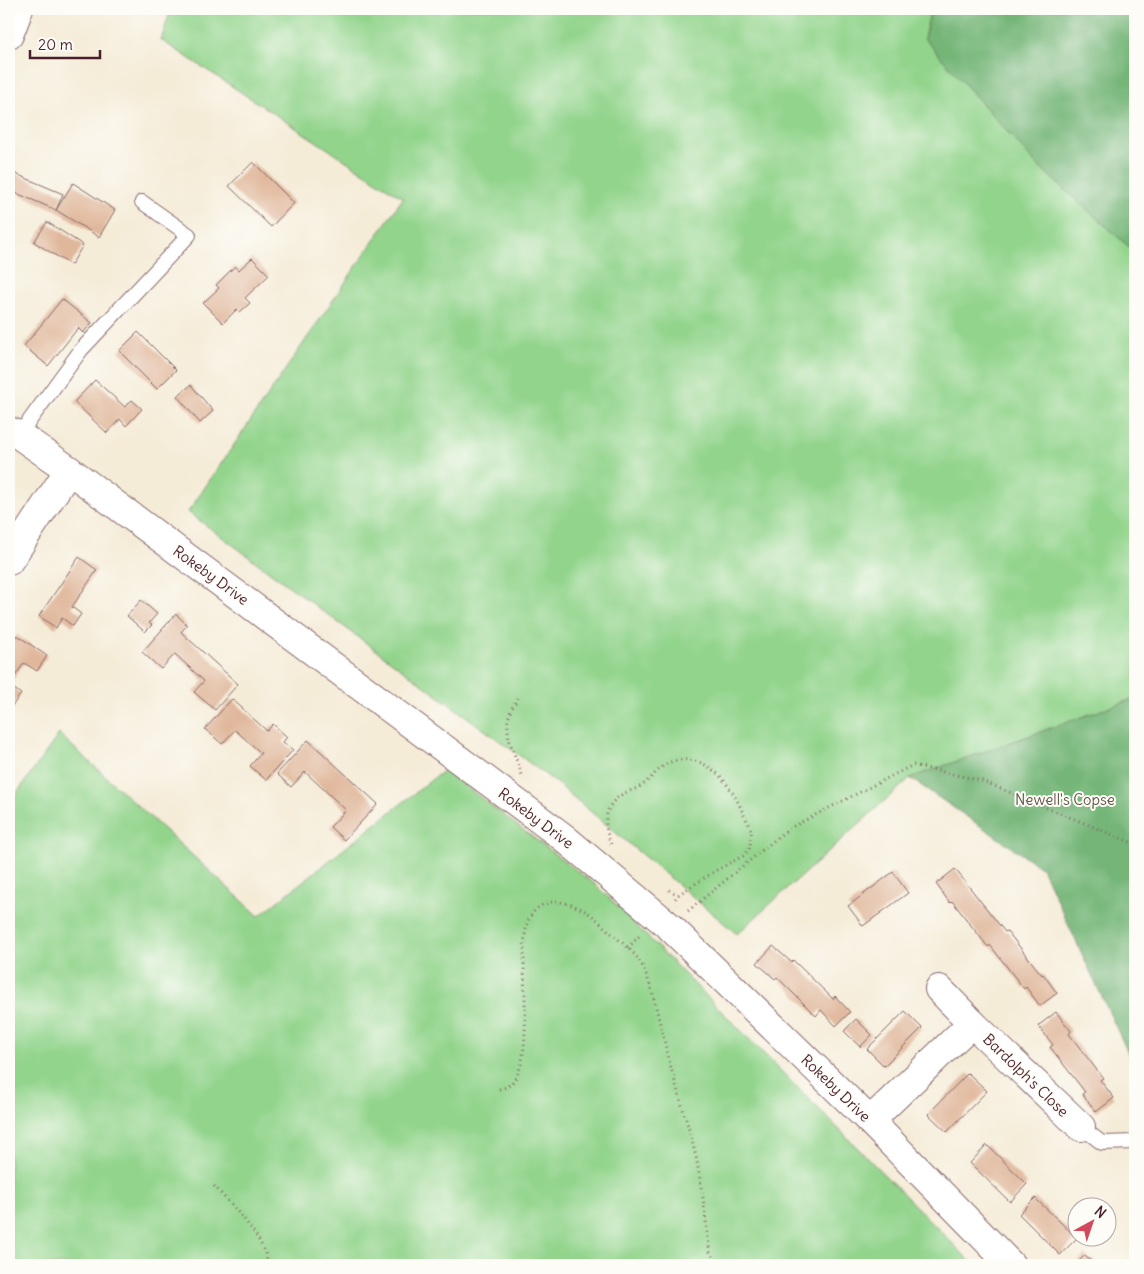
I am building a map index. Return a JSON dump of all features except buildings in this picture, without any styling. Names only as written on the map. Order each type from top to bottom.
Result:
[{"type":"street","points":[[9,35],[19,9]]},
{"type":"street","name":"Rokeby Drive","points":[[14,433],[69,470],[563,838],[663,922],[870,1121],[1011,1265]]},
{"type":"street","points":[[9,561],[69,470]]},
{"type":"street","name":"Bardolph's Close","points":[[940,989],[972,1023],[1081,1126]]},
{"type":"street","name":"Bardolph's Close","points":[[870,1121],[972,1023]]},
{"type":"lane","points":[[14,433],[81,350],[189,235],[142,202]]},
{"type":"lane","points":[[1081,1126],[1102,1143],[1135,1142]]},
{"type":"path","points":[[518,698],[509,717],[508,733],[522,774],[527,782]]},
{"type":"path","points":[[614,851],[606,832],[608,810],[614,801],[643,785],[661,768],[674,761],[694,761],[707,766],[720,775],[729,788],[751,830],[749,850],[743,856],[715,871],[678,896],[663,922]]},
{"type":"path","points":[[628,948],[788,829],[912,764],[982,781],[1135,844]]},
{"type":"path","points":[[661,886],[678,896]]},
{"type":"path","points":[[499,1089],[505,1088],[513,1082],[522,1061],[525,988],[523,965],[526,925],[537,908],[543,904],[551,902],[573,904],[593,916],[636,956],[641,965],[651,987],[671,1068],[690,1133],[703,1198],[710,1253],[716,1261],[724,1265],[743,1262]]},
{"type":"path","points":[[214,1186],[258,1238],[268,1260],[268,1265]]},
{"type":"green space","points":[[171,9],[931,9],[924,38],[1036,164],[1135,252],[1135,703],[1130,700],[910,778],[737,934],[554,781],[188,512],[403,198],[161,40]]},
{"type":"green space","points":[[931,9],[1135,9],[1135,252],[1036,164],[924,38]]},
{"type":"green space","name":"Newell's Copse","points":[[1130,700],[1135,703],[1135,1068],[1042,868],[910,778]]},
{"type":"green space","points":[[59,734],[259,916],[444,770],[596,885],[974,1265],[9,1265],[9,804]]}]
